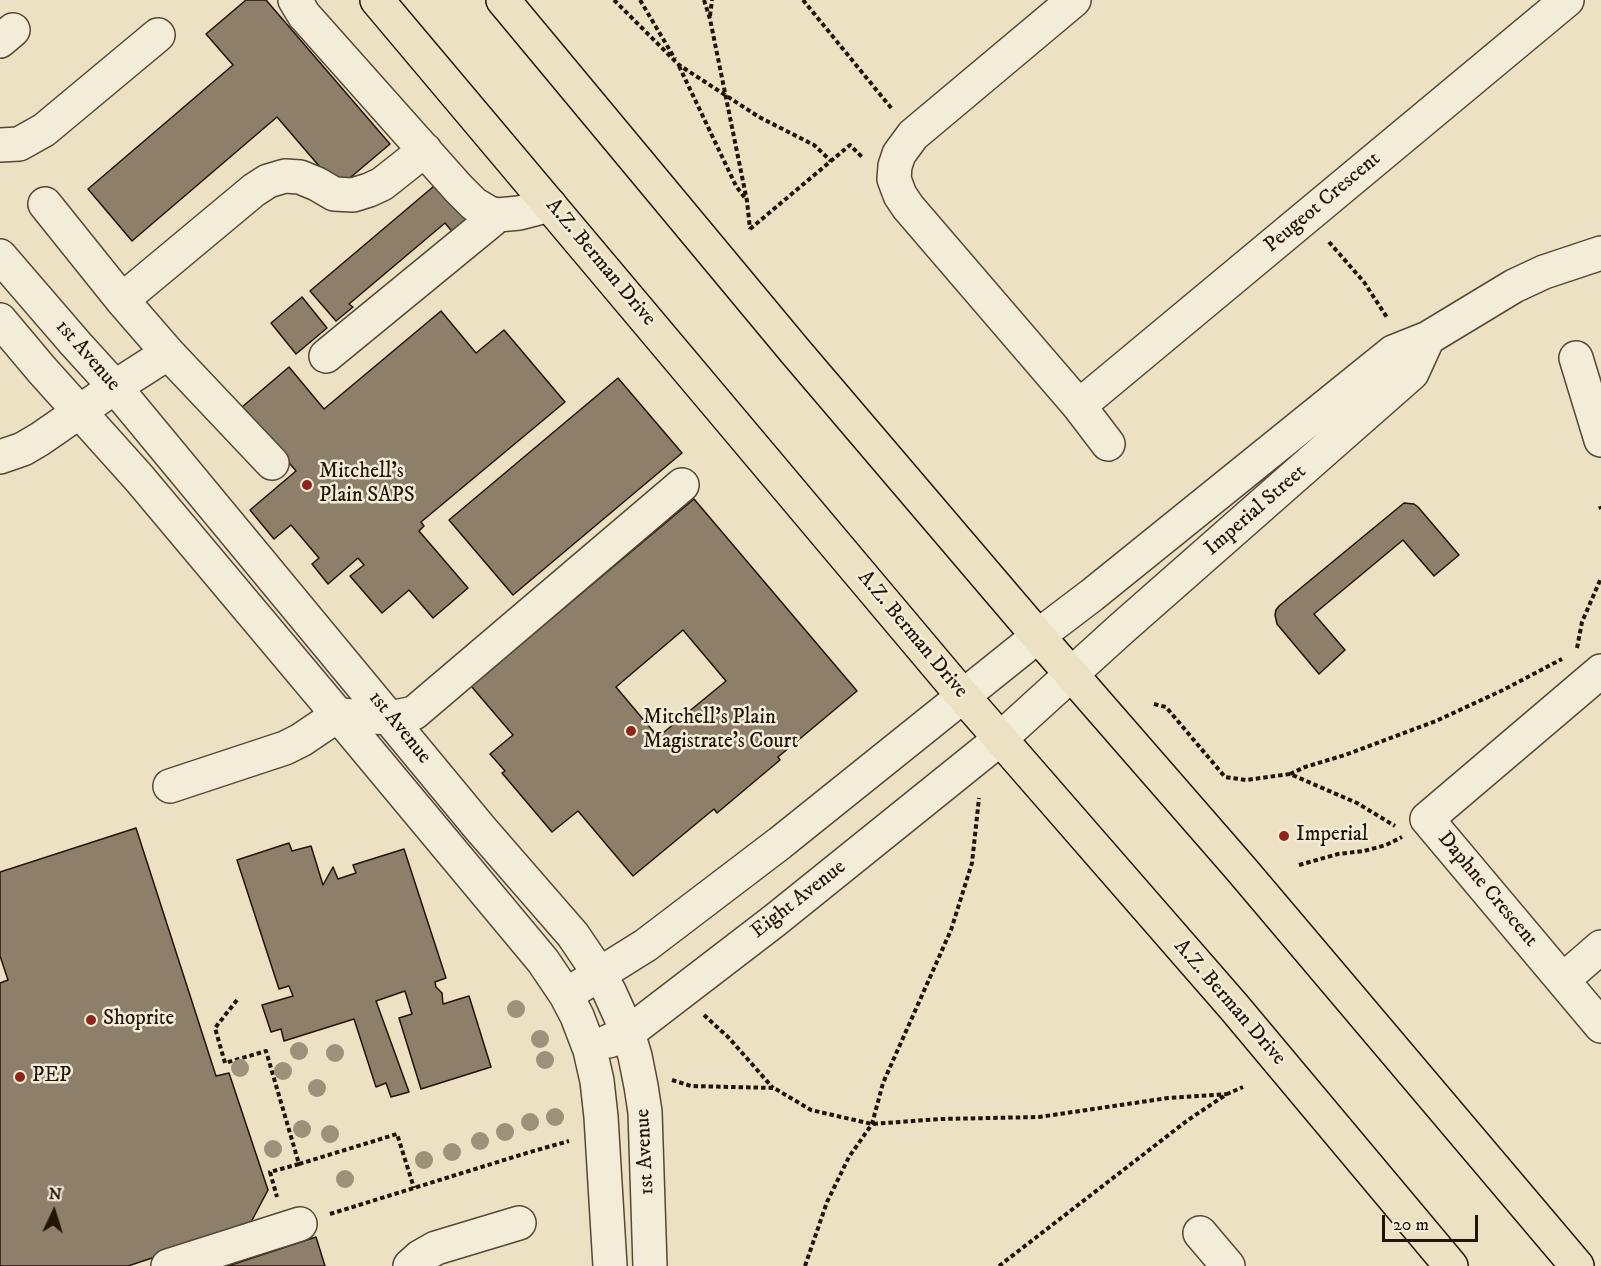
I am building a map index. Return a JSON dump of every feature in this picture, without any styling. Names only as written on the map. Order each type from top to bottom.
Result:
[{"type":"main road","name":"A.Z. Berman Drive","points":[[377,0],[963,696],[1234,1007],[1451,1266]]},
{"type":"main road","points":[[503,0],[795,351],[1038,636],[1241,869],[1577,1266]]},
{"type":"street","points":[[295,0],[304,15],[474,204],[489,213],[498,215],[513,214],[550,205]]},
{"type":"street","points":[[1074,0],[913,135],[899,154],[894,179],[908,207],[1079,406],[1108,444]]},
{"type":"street","name":"Peugeot Crescent","points":[[1079,406],[1567,0]]},
{"type":"street","points":[[0,145],[20,144],[44,130],[158,35]]},
{"type":"street","points":[[122,300],[254,190],[268,181],[285,176],[300,177],[334,194],[353,195],[382,184],[425,150]]},
{"type":"street","points":[[45,204],[168,353],[272,463]]},
{"type":"street","points":[[326,356],[498,215]]},
{"type":"street","name":"Imperial Street","points":[[963,696],[1092,595],[1392,352],[1428,339],[1514,286],[1544,272],[1601,253]]},
{"type":"street","name":"1st Avenue","points":[[0,256],[115,387],[480,828],[573,935],[600,975],[628,1033],[635,1056],[645,1112],[650,1266]]},
{"type":"street","name":"1st Avenue","points":[[0,320],[139,478],[338,715],[543,961],[566,995],[590,1050],[597,1081],[610,1266]]},
{"type":"street","name":"Imperial Street","points":[[1000,739],[1412,373],[1428,339]]},
{"type":"street","points":[[0,457],[40,440],[168,353]]},
{"type":"street","points":[[1576,358],[1601,440]]},
{"type":"street","points":[[170,786],[285,748],[338,715],[390,718],[414,713],[682,485]]},
{"type":"street","name":"Daphne Crescent","points":[[1590,667],[1418,826],[1563,980],[1601,1026]]},
{"type":"street","points":[[566,995],[646,945],[780,843],[963,696]]},
{"type":"street","name":"Eight Avenue","points":[[590,1050],[628,1033],[774,921],[1000,739]]},
{"type":"street","points":[[1563,980],[1601,947]]},
{"type":"street","points":[[411,1266],[420,1257],[436,1248],[519,1223]]},
{"type":"street","points":[[168,1266],[293,1226]]},
{"type":"street","points":[[1200,1233],[1228,1266]]},
{"type":"path","points":[[614,0],[679,65],[759,117],[814,145],[831,161]]},
{"type":"path","points":[[640,0],[679,65],[736,186],[747,201]]},
{"type":"path","points":[[704,0],[726,95],[747,201],[750,229],[850,145],[864,159]]},
{"type":"path","points":[[710,20],[712,0]]},
{"type":"path","points":[[803,0],[913,135]]},
{"type":"path","points":[[1324,236],[1364,282],[1392,324]]},
{"type":"path","points":[[1154,704],[1166,707],[1225,777],[1246,780],[1290,774],[1436,721],[1503,690],[1590,667],[1582,622],[1601,578]]},
{"type":"path","points":[[1290,774],[1418,826]]},
{"type":"path","points":[[805,1266],[827,1202],[849,1157],[873,1124],[883,1083],[951,930],[972,863],[979,798]]},
{"type":"path","points":[[1299,866],[1338,854],[1364,851],[1386,845],[1418,826]]},
{"type":"path","points":[[237,1000],[216,1028],[225,1063],[266,1051],[299,1164]]},
{"type":"path","points":[[701,1012],[729,1038],[774,1088],[810,1110],[873,1124],[940,1119],[1039,1117],[1168,1098],[1227,1094]]},
{"type":"path","points":[[663,1077],[691,1086],[774,1088]]},
{"type":"path","points":[[999,1266],[1188,1120],[1227,1094],[1243,1087]]},
{"type":"path","points":[[414,1188],[397,1134],[270,1172],[293,1226],[570,1141]]},
{"type":"building","points":[[246,0],[266,0],[390,144],[338,188],[277,117],[132,241],[88,189],[233,65],[206,34]]},
{"type":"building","points":[[440,181],[473,220],[455,235],[445,223],[349,304],[353,307],[336,321],[310,291]]},
{"type":"building","points":[[302,297],[327,328],[296,354],[271,323]]},
{"type":"building","points":[[441,311],[476,353],[504,330],[565,402],[421,522],[424,526],[419,531],[468,588],[433,618],[409,590],[382,613],[350,576],[364,565],[358,558],[328,584],[312,564],[319,558],[291,525],[274,539],[250,510],[296,471],[242,407],[289,367],[324,409]]},
{"type":"building","points":[[618,378],[682,453],[513,595],[449,520]]},
{"type":"building","points":[[694,499],[857,691],[778,757],[780,760],[717,813],[714,809],[633,876],[578,811],[552,832],[502,773],[505,771],[490,754],[513,735],[471,686]],"holes":[[[683,630],[726,681],[658,737],[616,687]]]},
{"type":"building","points":[[1404,503],[1418,507],[1459,555],[1434,576],[1403,540],[1314,614],[1345,650],[1319,674],[1277,624],[1276,610]]},
{"type":"building","points":[[136,828],[216,1076],[229,1073],[268,1190],[249,1226],[128,1266],[0,1266],[0,983],[8,980],[0,956],[0,872]]},
{"type":"building","points":[[289,843],[292,851],[311,846],[323,885],[333,867],[338,879],[356,873],[353,865],[404,849],[446,978],[435,982],[436,987],[442,993],[443,1004],[469,996],[491,1067],[421,1089],[399,1018],[412,1014],[405,991],[376,1001],[409,1092],[391,1097],[386,1083],[376,1087],[354,1019],[284,1041],[281,1029],[271,1032],[262,1005],[293,996],[289,986],[279,989],[237,860]]},
{"type":"building","points":[[316,1237],[325,1266],[228,1266]]},
{"type":"place","name":"Mitchell's Plain SAPS","points":[[307,485]]},
{"type":"place","name":"Mitchell's Plain Magistrate's Court","points":[[631,731]]},
{"type":"place","name":"Imperial","points":[[1284,836]]},
{"type":"place","name":"Shoprite","points":[[91,1020]]},
{"type":"place","name":"PEP","points":[[20,1077]]}]
